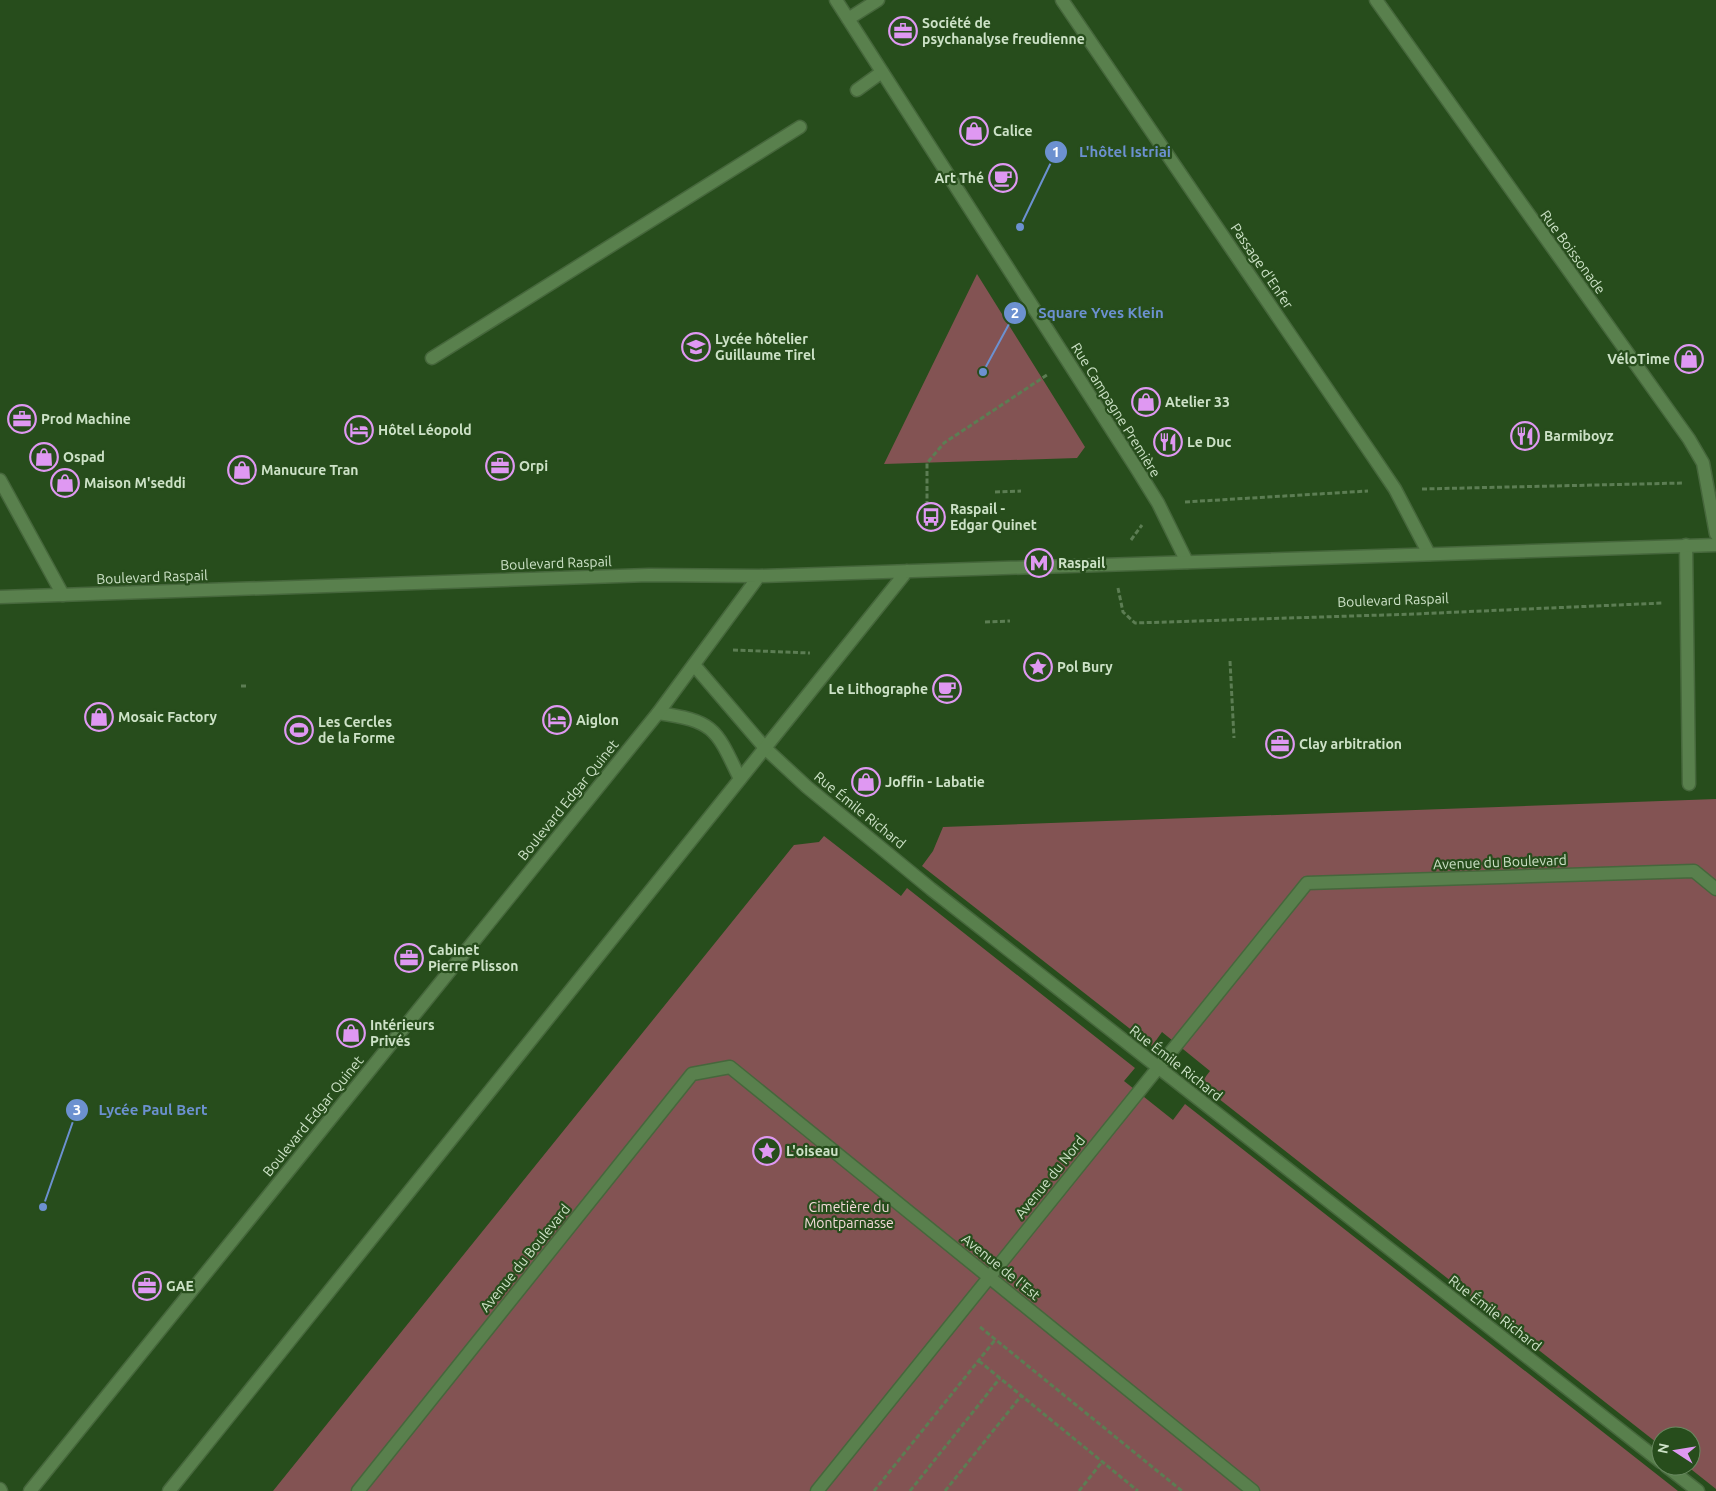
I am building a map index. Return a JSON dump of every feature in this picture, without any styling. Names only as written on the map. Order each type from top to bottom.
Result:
[{"type":"street","name":"Rue Campagne Première","points":[[836,0],[1135,466],[1158,503],[1186,562]]},
{"type":"street","points":[[848,20],[878,0]]},
{"type":"street","name":"Passage d'Enfer","points":[[1062,0],[1370,452],[1394,489],[1429,554]]},
{"type":"street","name":"Rue Boissonade","points":[[1376,0],[1689,439],[1703,463],[1716,534]]},
{"type":"street","points":[[857,90],[882,72]]},
{"type":"street","points":[[432,358],[800,127]]},
{"type":"street","points":[[0,480],[63,595]]},
{"type":"street","points":[[1686,545],[1689,784]]},
{"type":"street","name":"Boulevard Raspail","points":[[0,598],[649,575],[759,576],[1716,545]]},
{"type":"street","points":[[169,1491],[907,571]]},
{"type":"street","name":"Boulevard Edgar Quinet","points":[[30,1491],[658,713],[759,576]]},
{"type":"street","name":"Rue Émile Richard","points":[[694,665],[766,749],[807,787],[931,889],[1651,1454]]},
{"type":"street","points":[[658,713],[698,720],[713,731],[725,747],[740,779]]},
{"type":"street","name":"Avenue du Boulevard","points":[[1307,883],[1694,871],[1716,889]]},
{"type":"street","name":"Avenue du Nord","points":[[817,1491],[1307,883]]},
{"type":"street","name":"Avenue du Boulevard","points":[[358,1491],[692,1074],[730,1066]]},
{"type":"street","name":"Avenue de l'Est","points":[[730,1066],[1254,1491]]},
{"type":"street","points":[[1679,1476],[1698,1491]]},
{"type":"path","points":[[927,506],[927,462],[944,443],[1047,375]]},
{"type":"path","points":[[995,492],[1021,491]]},
{"type":"path","name":"Boulevard Raspail","points":[[1114,565],[1123,612],[1135,622],[1395,615],[1687,602]]},
{"type":"path","points":[[985,622],[1010,620]]},
{"type":"path","points":[[727,650],[813,653]]},
{"type":"path","points":[[1230,661],[1234,738]]},
{"type":"path","points":[[241,686],[248,686]]},
{"type":"path","points":[[962,1311],[995,1340],[1182,1491]]},
{"type":"path","points":[[874,1491],[995,1340]]},
{"type":"path","points":[[979,1361],[1138,1491]]},
{"type":"path","points":[[910,1491],[1000,1378]]},
{"type":"path","points":[[944,1491],[1021,1396]]},
{"type":"path","points":[[1079,1491],[1102,1462]]},
{"type":"green space","points":[[977,274],[1085,447],[1077,458],[884,464]]},
{"type":"green space","points":[[1716,799],[1716,1489],[1700,1476],[1701,1426],[1651,1426],[1651,1438],[1200,1084],[1210,1071],[1162,1032],[1152,1046],[922,866],[933,851],[943,827]]},
{"type":"green space","name":"Cimetière du Montparnasse","points":[[824,836],[901,896],[907,888],[1135,1068],[1124,1081],[1173,1120],[1185,1104],[1651,1470],[1651,1476],[1659,1476],[1678,1491],[273,1491],[794,845],[819,842]]},
{"type":"place","name":"Société de psychanalyse freudienne","points":[[903,31]]},
{"type":"place","name":"Calice","points":[[974,131]]},
{"type":"place","name":"Art Thé","points":[[1003,178]]},
{"type":"place","name":"L'hôtel Istriai","points":[[1020,227]]},
{"type":"place","name":"Lycée hôtelier Guillaume Tirel","points":[[696,347]]},
{"type":"place","name":"VéloTime","points":[[1689,359]]},
{"type":"place","name":"Square Yves Klein","points":[[983,372]]},
{"type":"place","name":"Atelier 33","points":[[1146,402]]},
{"type":"place","name":"Prod Machine","points":[[22,419]]},
{"type":"place","name":"Hôtel Léopold","points":[[359,430]]},
{"type":"place","name":"Barmiboyz","points":[[1525,436]]},
{"type":"place","name":"Le Duc","points":[[1168,442]]},
{"type":"place","name":"Ospad","points":[[44,457]]},
{"type":"place","name":"Orpi","points":[[500,466]]},
{"type":"place","name":"Manucure Tran","points":[[242,470]]},
{"type":"place","name":"Maison M'seddi","points":[[65,483]]},
{"type":"place","name":"Raspail - Edgar Quinet","points":[[931,517]]},
{"type":"place","name":"Raspail","points":[[1039,563]]},
{"type":"place","name":"Pol Bury","points":[[1038,667]]},
{"type":"place","name":"Le Lithographe","points":[[947,689]]},
{"type":"place","name":"Mosaic Factory","points":[[99,717]]},
{"type":"place","name":"Aiglon","points":[[557,720]]},
{"type":"place","name":"Les Cercles de la Forme","points":[[299,730]]},
{"type":"place","name":"Clay arbitration","points":[[1280,744]]},
{"type":"place","name":"Joffin - Labatie","points":[[866,782]]},
{"type":"place","name":"Cabinet Pierre Plisson","points":[[409,958]]},
{"type":"place","name":"Intérieurs Privés","points":[[351,1033]]},
{"type":"place","name":"L'oiseau","points":[[767,1151]]},
{"type":"place","name":"Lycée Paul Bert","points":[[43,1207]]},
{"type":"place","name":"GAE","points":[[147,1286]]}]
